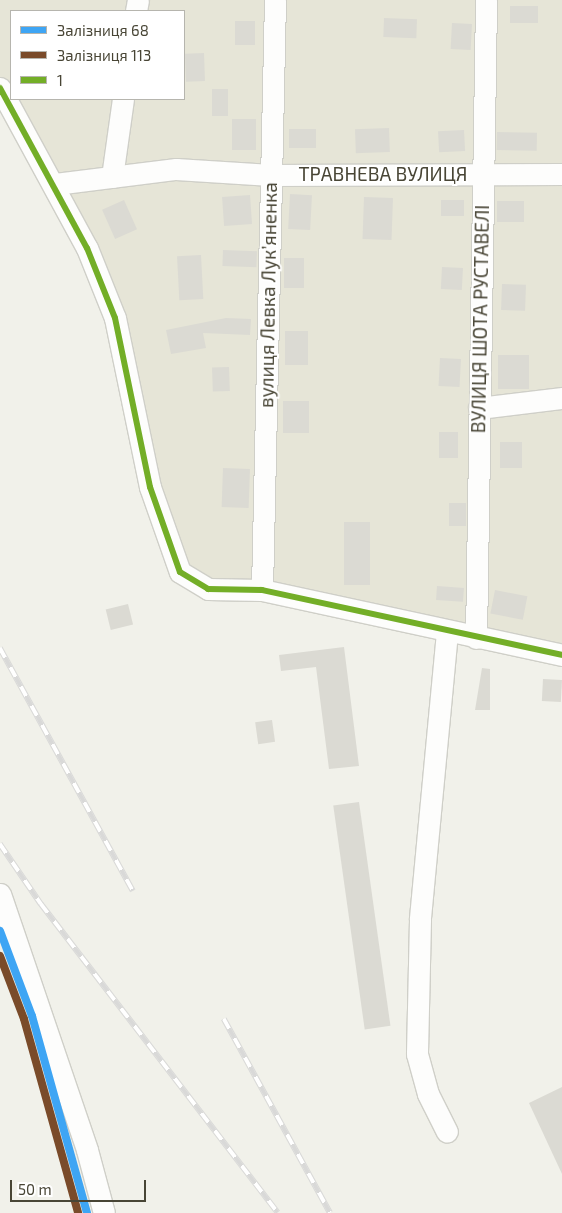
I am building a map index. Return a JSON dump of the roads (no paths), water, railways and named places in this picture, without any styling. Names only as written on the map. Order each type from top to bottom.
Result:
[{"type":"street","name":"вулиця Левка Лукʼяненка","points":[[262,590],[275,0]]},
{"type":"street","name":"ВУЛИЦЯ ШОТА РУСТАВЕЛІ","points":[[476,638],[486,0]]},
{"type":"street","points":[[0,88],[54,184],[87,248],[115,318],[150,487],[180,572],[208,589],[262,590],[447,632],[562,655]]},
{"type":"street","points":[[112,177],[123,100]]},
{"type":"street","name":"ТРАВНЕВА ВУЛИЦЯ","points":[[54,184],[176,169],[271,175],[562,174]]},
{"type":"street","points":[[480,408],[562,398]]},
{"type":"street","points":[[447,632],[420,920],[417,1054],[428,1094],[447,1132]]},
{"type":"street","points":[[0,894],[78,1122],[104,1213]]},
{"type":"railway","points":[[0,648],[133,891]]},
{"type":"railway","points":[[0,844],[41,904],[278,1213]]},
{"type":"railway","points":[[224,1019],[330,1213]]},
{"type":"rail line","name":"68","points":[[0,931],[32,1016],[87,1213]]},
{"type":"rail line","name":"113","points":[[0,956],[24,1019],[78,1213]]}]
